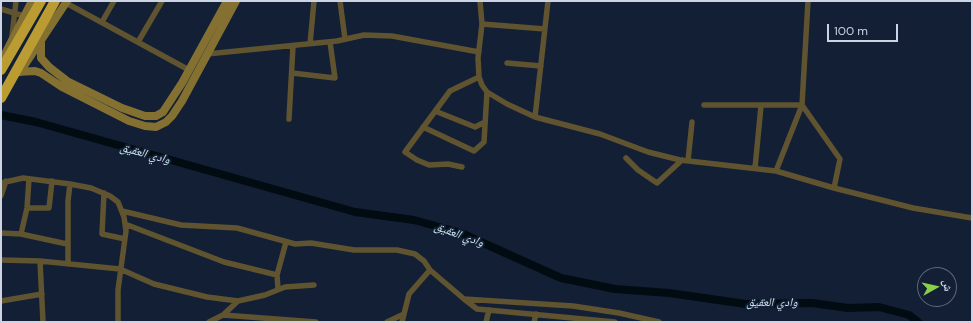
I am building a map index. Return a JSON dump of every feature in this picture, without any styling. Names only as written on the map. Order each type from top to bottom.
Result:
[{"type":"highway","points":[[1,70],[5,55],[41,1]]},
{"type":"highway","points":[[1,98],[55,1]]},
{"type":"street","points":[[12,41],[16,1]]},
{"type":"street","points":[[5,55],[32,1]]},
{"type":"street","points":[[102,22],[114,1]]},
{"type":"street","points":[[138,42],[162,1]]},
{"type":"street","points":[[15,75],[35,71],[122,108],[145,116],[156,116],[163,112],[189,70],[227,1]]},
{"type":"street","points":[[41,43],[41,58],[65,84],[129,121],[145,126],[156,127],[172,116],[236,1]]},
{"type":"street","points":[[310,44],[314,1]]},
{"type":"street","points":[[340,1],[345,39]]},
{"type":"street","points":[[477,1],[481,9]]},
{"type":"street","points":[[480,1],[482,24],[479,52],[479,77],[487,92],[507,104],[535,116],[600,134],[648,152],[685,161],[776,171],[834,188],[913,208],[972,218]]},
{"type":"street","points":[[535,116],[548,1]]},
{"type":"street","points":[[776,171],[802,105],[808,1]]},
{"type":"street","points":[[15,75],[41,43],[67,2],[189,70]]},
{"type":"street","points":[[1,9],[24,16]]},
{"type":"street","points":[[482,24],[545,29]]},
{"type":"street","points":[[207,54],[330,42],[364,35],[392,36],[479,52]]},
{"type":"street","points":[[292,73],[335,78],[330,42]]},
{"type":"street","points":[[289,119],[294,46]]},
{"type":"street","points":[[507,63],[541,66]]},
{"type":"street","points":[[462,167],[448,164],[429,165],[416,160],[405,152],[450,90],[479,77]]},
{"type":"street","points":[[423,127],[474,151],[484,142],[487,92]]},
{"type":"street","points":[[704,105],[802,105]]},
{"type":"street","points":[[802,105],[840,159],[834,188]]},
{"type":"street","points":[[755,168],[761,106]]},
{"type":"street","points":[[435,111],[475,127],[485,122]]},
{"type":"street","points":[[626,158],[638,170],[657,183],[685,161],[692,122]]},
{"type":"street","points":[[1,196],[4,182],[23,178],[92,188],[118,202],[125,224],[125,239],[118,290],[118,322]]},
{"type":"street","points":[[21,234],[27,208],[29,179]]},
{"type":"street","points":[[27,208],[49,208],[52,181]]},
{"type":"street","points":[[68,264],[67,244],[70,184]]},
{"type":"street","points":[[104,194],[102,234],[125,239]]},
{"type":"street","points":[[122,211],[181,225],[237,228],[295,244],[328,244],[354,250],[397,250],[415,254],[424,261],[430,270],[477,309],[615,322]]},
{"type":"street","points":[[125,224],[224,262],[277,275]]},
{"type":"street","points":[[1,233],[21,234],[67,244]]},
{"type":"street","points":[[278,289],[277,275],[286,242]]},
{"type":"street","points":[[1,260],[40,261],[120,269],[154,284],[207,297],[238,301],[265,295],[278,289],[314,286]]},
{"type":"street","points":[[40,261],[43,322]]},
{"type":"street","points":[[402,322],[409,294],[430,270]]},
{"type":"street","points":[[1,301],[42,294]]},
{"type":"street","points":[[464,299],[573,306],[619,313],[659,322]]},
{"type":"street","points":[[210,322],[223,315],[238,301]]},
{"type":"street","points":[[486,322],[489,310]]},
{"type":"street","points":[[387,322],[404,314]]},
{"type":"street","points":[[534,322],[536,314]]},
{"type":"street","points":[[223,315],[316,322]]},
{"type":"waterway","name":"وادي العقيق","points":[[1,115],[36,122],[355,212],[414,220],[461,233],[561,278],[615,289],[669,293],[746,304],[812,303],[848,308],[879,307],[909,315],[918,322]]}]
